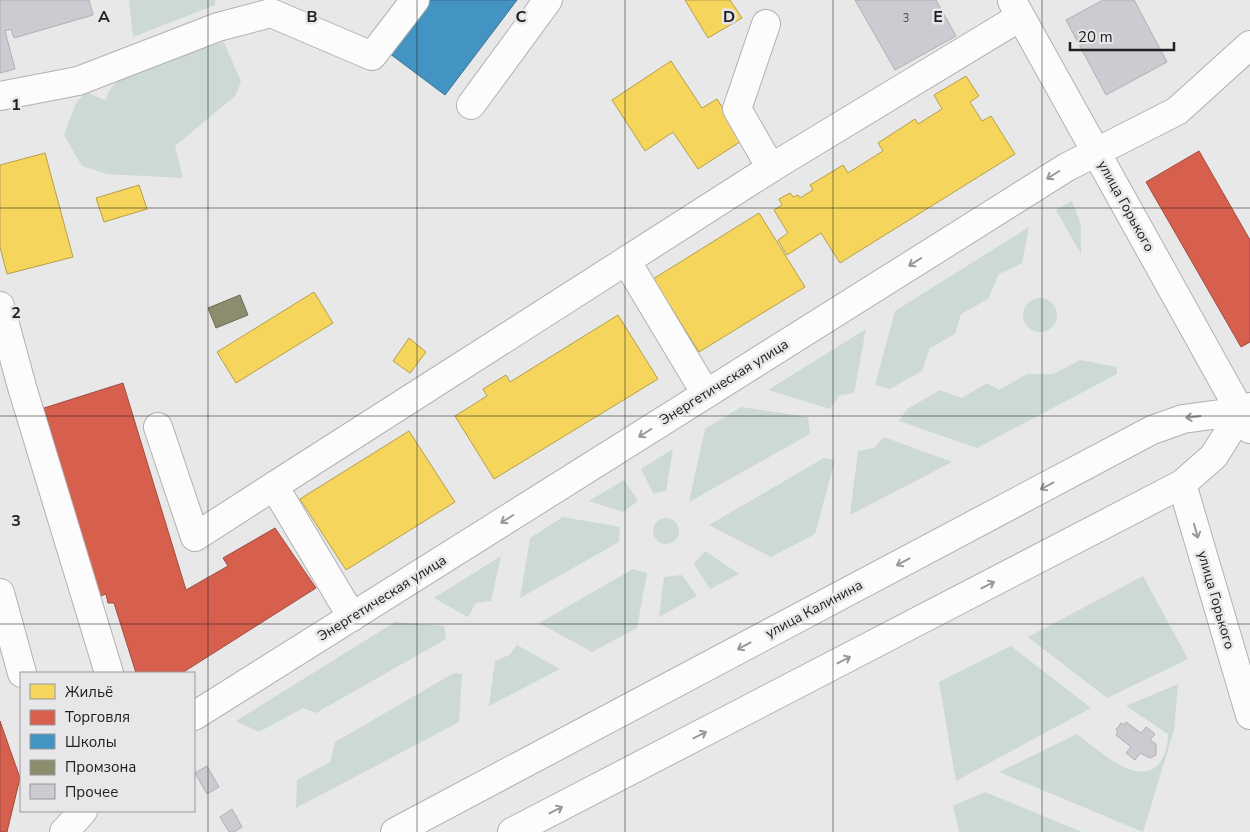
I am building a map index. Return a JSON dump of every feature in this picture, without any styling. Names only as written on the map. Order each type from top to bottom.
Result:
[{"type":"main road","points":[[0,96],[78,81],[218,27],[271,13],[372,56],[415,0]]},
{"type":"main road","points":[[471,105],[548,0]]},
{"type":"main road","points":[[158,427],[195,537],[352,434],[627,262],[1016,8]]},
{"type":"main road","name":"улица Горького","points":[[1016,8],[1095,151],[1247,415],[1250,439]]},
{"type":"main road","points":[[766,24],[737,109],[772,168]]},
{"type":"main road","name":"Энергетическая улица","points":[[195,715],[1095,151],[1177,111],[1250,45]]},
{"type":"main road","points":[[627,262],[706,394]]},
{"type":"main road","points":[[0,306],[22,387],[109,672]]},
{"type":"main road","points":[[512,832],[1182,484],[1214,456],[1247,415]]},
{"type":"main road","name":"улица Калинина","points":[[395,832],[1152,430],[1183,419],[1247,415]]},
{"type":"main road","name":"улица Горького","points":[[1182,484],[1250,715]]},
{"type":"main road","points":[[274,486],[352,617]]},
{"type":"main road","points":[[0,593],[22,672]]},
{"type":"main road","points":[[64,832],[82,812]]},
{"type":"shaded area","points":[[129,0],[215,0],[215,5],[133,37]]},
{"type":"shaded area","points":[[224,42],[241,82],[235,96],[175,146],[183,178],[107,174],[82,166],[64,135],[76,103],[86,92],[105,100],[112,87],[122,79],[149,64]]},
{"type":"shaded area","points":[[1072,201],[1081,224],[1081,254],[1056,210]]},
{"type":"shaded area","points":[[1029,227],[1022,263],[999,274],[988,299],[961,314],[955,334],[930,348],[922,371],[890,389],[875,385],[895,311]]},
{"type":"shaded area","points":[[1040,298],[1047,299],[1052,303],[1056,308],[1056,322],[1052,327],[1047,331],[1040,332],[1033,331],[1028,327],[1024,322],[1023,315],[1024,308],[1028,303],[1033,299]]},
{"type":"shaded area","points":[[866,329],[854,393],[840,395],[830,409],[768,390]]},
{"type":"shaded area","points":[[1080,360],[1117,367],[1117,374],[977,448],[899,421],[907,409],[940,390],[962,398],[987,383],[999,390],[1027,374],[1053,374]]},
{"type":"shaded area","points":[[741,407],[808,417],[810,434],[689,502],[705,429]]},
{"type":"shaded area","points":[[884,437],[952,462],[850,515],[858,451],[874,448]]},
{"type":"shaded area","points":[[673,449],[666,491],[653,493],[641,469]]},
{"type":"shaded area","points":[[824,458],[835,460],[815,534],[771,557],[709,525]]},
{"type":"shaded area","points":[[624,480],[638,501],[623,512],[589,501]]},
{"type":"shaded area","points":[[563,517],[620,527],[619,542],[520,598],[530,538]]},
{"type":"shaded area","points":[[666,518],[675,522],[679,531],[675,540],[666,544],[657,540],[653,531],[657,522]]},
{"type":"shaded area","points":[[705,551],[739,574],[710,589],[694,564]]},
{"type":"shaded area","points":[[501,556],[491,601],[476,603],[468,617],[434,598]]},
{"type":"shaded area","points":[[633,569],[647,573],[637,628],[592,652],[539,623]]},
{"type":"shaded area","points":[[682,575],[697,596],[659,617],[664,577]]},
{"type":"shaded area","points":[[1143,576],[1188,659],[1107,698],[1028,637]]},
{"type":"shaded area","points":[[395,622],[444,626],[446,639],[316,713],[303,708],[259,732],[236,721]]},
{"type":"shaded area","points":[[517,645],[560,669],[489,706],[495,661],[509,655]]},
{"type":"shaded area","points":[[1011,646],[1091,708],[956,781],[939,682]]},
{"type":"shaded area","points":[[454,673],[462,674],[459,722],[296,808],[297,780],[330,762],[335,742]]},
{"type":"shaded area","points":[[1178,684],[1174,730],[1143,832],[999,772],[1077,734],[1116,763],[1138,771],[1148,771],[1157,766],[1162,759],[1167,747],[1168,734],[1126,706]]},
{"type":"shaded area","points":[[985,792],[1082,832],[959,832],[953,806]]},
{"type":"building: Жильё","points":[[685,0],[730,0],[742,18],[708,38]]},
{"type":"building: Жильё","points":[[671,61],[702,108],[717,99],[743,140],[698,169],[673,132],[645,151],[612,100]]},
{"type":"building: Жильё","points":[[966,76],[979,96],[970,102],[982,121],[991,116],[1015,154],[840,263],[821,233],[787,255],[778,240],[788,233],[774,210],[782,205],[779,199],[790,193],[793,197],[798,195],[800,198],[813,190],[810,185],[843,165],[848,173],[883,151],[878,143],[915,119],[918,124],[942,109],[934,95]]},
{"type":"building: Жильё","points":[[45,153],[73,257],[7,274],[0,247],[0,165]]},
{"type":"building: Жильё","points":[[139,185],[147,209],[104,222],[96,198]]},
{"type":"building: Жильё","points":[[759,213],[805,287],[699,352],[653,279]]},
{"type":"building: Жильё","points":[[314,292],[333,323],[236,383],[217,352]]},
{"type":"building: Жильё","points":[[618,315],[658,379],[494,479],[455,416],[487,396],[483,389],[506,375],[510,382]]},
{"type":"building: Жильё","points":[[409,338],[426,352],[410,373],[393,361]]},
{"type":"building: Жильё","points":[[409,431],[455,502],[346,570],[300,499]]},
{"type":"building: Торговля","points":[[1199,151],[1250,240],[1250,342],[1241,347],[1146,182]]},
{"type":"building: Торговля","points":[[123,383],[186,590],[228,566],[223,558],[275,528],[316,588],[184,672],[136,672],[114,603],[108,603],[106,594],[98,597],[44,408]]},
{"type":"building: Торговля","points":[[0,721],[20,778],[7,832],[0,832]]},
{"type":"building: Школы","points":[[430,0],[517,0],[445,95],[389,53]]},
{"type":"building: Промзона","points":[[240,295],[248,315],[216,328],[208,308]]},
{"type":"building: Прочее","points":[[0,0],[89,0],[93,15],[14,38],[11,29],[5,31],[15,69],[0,73]]},
{"type":"building: Прочее","points":[[855,0],[936,0],[956,36],[895,70]]},
{"type":"building: Прочее","points":[[1103,0],[1134,0],[1167,62],[1106,95],[1066,20]]},
{"type":"building: Прочее","points":[[1126,722],[1141,733],[1146,727],[1155,734],[1150,740],[1156,744],[1156,755],[1150,758],[1140,753],[1135,760],[1126,753],[1131,747],[1116,735],[1118,732],[1116,730],[1121,723],[1124,725]]},
{"type":"building: Прочее","points":[[207,766],[219,787],[207,794],[195,773]]},
{"type":"building: Прочее","points":[[232,809],[242,827],[234,832],[229,832],[220,817]]}]
